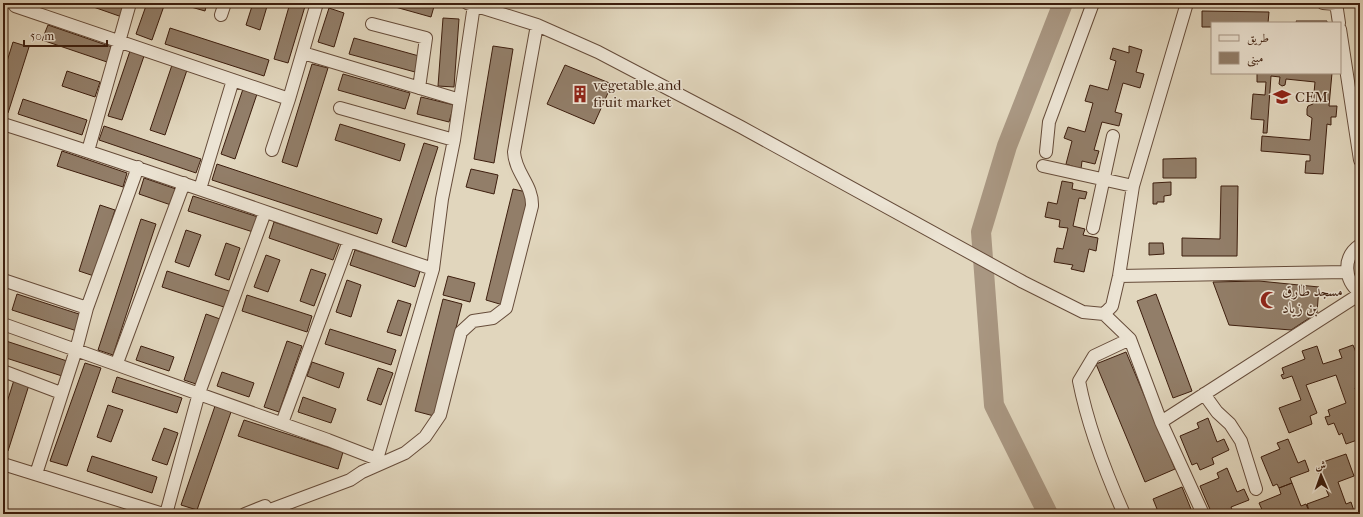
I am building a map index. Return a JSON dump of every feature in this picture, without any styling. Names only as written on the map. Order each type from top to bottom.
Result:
[{"type":"street","points":[[88,151],[118,40],[130,3]]},
{"type":"street","points":[[221,15],[225,3]]},
{"type":"street","points":[[272,150],[303,53],[317,3]]},
{"type":"street","points":[[1046,152],[1049,122],[1093,3]]},
{"type":"street","points":[[1104,314],[1112,306],[1119,276],[1133,186],[1187,3]]},
{"type":"street","points":[[1323,3],[1336,3],[1339,22]]},
{"type":"street","points":[[3,324],[117,363],[377,459],[433,269],[442,199],[454,140],[460,100],[470,4],[537,25],[598,52],[741,127],[1023,282],[1083,312],[1104,314],[1130,339],[1161,422],[1203,514]]},
{"type":"street","points":[[15,6],[289,98]]},
{"type":"street","points":[[372,24],[426,38],[419,88]]},
{"type":"street","points":[[259,514],[350,480],[362,472],[405,453],[425,437],[440,415],[461,332],[473,321],[498,315],[509,302],[532,206],[530,190],[518,170],[514,152],[537,25]]},
{"type":"street","points":[[1341,36],[1360,160]]},
{"type":"street","points":[[303,53],[460,100]]},
{"type":"street","points":[[200,189],[233,80]]},
{"type":"street","points":[[340,108],[454,140]]},
{"type":"street","points":[[3,124],[138,167],[433,269]]},
{"type":"street","points":[[1093,228],[1102,180],[1113,136]]},
{"type":"street","points":[[1043,166],[1133,186]]},
{"type":"street","points":[[36,474],[61,392],[76,350],[87,308],[138,167]]},
{"type":"street","points":[[117,363],[184,183]]},
{"type":"street","points":[[3,464],[164,514],[199,393],[265,212]]},
{"type":"street","points":[[282,423],[349,241]]},
{"type":"street","points":[[1161,422],[1360,294],[1354,288],[1347,272],[1347,263],[1350,254],[1360,244]]},
{"type":"street","points":[[1119,276],[1347,272]]},
{"type":"street","points":[[3,280],[87,308]]},
{"type":"street","points":[[1124,514],[1112,488],[1085,413],[1079,381],[1094,356],[1130,339]]},
{"type":"street","points":[[3,372],[61,392]]},
{"type":"street","points":[[1204,394],[1217,412],[1230,424],[1241,441],[1256,489]]},
{"type":"street","points":[[3,469],[145,514]]},
{"type":"street","points":[[244,514],[348,475],[362,472]]},
{"type":"building","points":[[82,3],[127,3],[122,17]]},
{"type":"building","points":[[147,3],[165,3],[152,40],[136,34]]},
{"type":"building","points":[[192,3],[207,3],[205,11],[191,7]]},
{"type":"building","points":[[253,3],[268,3],[260,30],[246,25]]},
{"type":"building","points":[[290,3],[306,3],[288,63],[274,59]]},
{"type":"building","points":[[381,3],[435,3],[431,17]]},
{"type":"building","points":[[329,8],[344,13],[334,47],[318,42]]},
{"type":"building","points":[[1202,11],[1269,12],[1268,22],[1211,22],[1211,27],[1202,27]]},
{"type":"building","points":[[443,18],[459,19],[454,87],[438,86]]},
{"type":"building","points":[[1296,21],[1327,21],[1327,22]]},
{"type":"building","points":[[48,25],[112,47],[107,62],[42,40]]},
{"type":"building","points":[[170,28],[269,60],[264,76],[165,44]]},
{"type":"building","points":[[354,38],[419,56],[415,72],[349,54]]},
{"type":"building","points":[[13,42],[29,47],[8,113],[3,111],[3,74]]},
{"type":"building","points":[[493,46],[513,49],[494,163],[474,159]]},
{"type":"building","points":[[1129,46],[1142,50],[1136,72],[1144,74],[1140,88],[1123,83],[1115,112],[1122,114],[1119,126],[1102,122],[1094,150],[1099,151],[1095,164],[1082,161],[1081,169],[1066,164],[1072,141],[1064,138],[1068,127],[1085,132],[1093,103],[1085,101],[1090,85],[1108,90],[1116,61],[1110,59],[1113,48],[1129,53]]},
{"type":"building","points":[[130,51],[144,56],[122,120],[108,116]]},
{"type":"building","points":[[312,64],[328,68],[297,167],[282,162]]},
{"type":"building","points":[[172,65],[187,70],[165,135],[150,130]]},
{"type":"building","name":"vegetable and fruit market","points":[[565,65],[612,84],[594,124],[547,104]]},
{"type":"building","points":[[67,71],[100,82],[95,97],[62,86]]},
{"type":"building","points":[[343,74],[410,93],[405,109],[338,90]]},
{"type":"building","points":[[1257,74],[1332,74],[1329,106],[1337,106],[1336,117],[1331,117],[1331,125],[1327,124],[1323,174],[1305,173],[1306,161],[1310,161],[1310,155],[1261,151],[1262,136],[1310,140],[1312,118],[1307,115],[1307,109],[1308,106],[1313,104],[1315,82],[1286,79],[1285,85],[1282,86],[1279,84],[1280,77],[1271,76],[1267,133],[1263,133],[1264,120],[1251,119],[1253,94],[1265,95],[1266,82],[1257,82]]},
{"type":"building","points":[[243,89],[257,94],[235,159],[221,154]]},
{"type":"building","points":[[421,97],[454,105],[449,122],[417,114]]},
{"type":"building","points":[[23,99],[87,120],[82,135],[18,114]]},
{"type":"building","points":[[340,124],[405,144],[400,161],[335,140]]},
{"type":"building","points":[[104,126],[201,159],[196,173],[99,140]]},
{"type":"building","points":[[424,143],[438,147],[406,247],[392,242]]},
{"type":"building","points":[[62,151],[127,173],[123,187],[57,166]]},
{"type":"building","points":[[1196,158],[1196,178],[1163,178],[1163,159]]},
{"type":"building","points":[[217,164],[382,219],[377,234],[212,180]]},
{"type":"building","points":[[471,169],[498,175],[494,194],[466,187]]},
{"type":"building","points":[[144,178],[176,189],[171,205],[139,194]]},
{"type":"building","points":[[1062,181],[1073,183],[1072,189],[1087,192],[1085,199],[1079,198],[1073,226],[1085,229],[1083,235],[1098,238],[1096,251],[1089,249],[1084,272],[1071,269],[1073,265],[1054,262],[1057,248],[1063,249],[1068,228],[1059,227],[1060,220],[1045,217],[1048,202],[1057,204]]},
{"type":"building","points":[[1171,182],[1171,195],[1164,196],[1164,202],[1157,202],[1157,204],[1153,204],[1153,183]]},
{"type":"building","points":[[1221,186],[1238,186],[1237,256],[1182,256],[1182,238],[1220,239]]},
{"type":"building","points":[[513,189],[531,193],[503,305],[486,300]]},
{"type":"building","points":[[193,196],[258,217],[253,232],[188,211]]},
{"type":"building","points":[[100,205],[115,210],[94,276],[79,271]]},
{"type":"building","points":[[141,219],[156,224],[113,355],[98,350]]},
{"type":"building","points":[[274,222],[339,244],[333,260],[269,238]]},
{"type":"building","points":[[186,230],[201,235],[189,267],[175,262]]},
{"type":"building","points":[[226,243],[240,248],[229,280],[215,275]]},
{"type":"building","points":[[1149,243],[1163,243],[1164,254],[1149,255]]},
{"type":"building","points":[[355,250],[420,271],[415,287],[350,265]]},
{"type":"building","points":[[266,255],[280,260],[268,292],[254,287]]},
{"type":"building","points":[[311,269],[326,274],[314,306],[300,301]]},
{"type":"building","points":[[167,271],[232,292],[227,308],[162,287]]},
{"type":"building","points":[[448,276],[475,283],[470,302],[443,295]]},
{"type":"building","points":[[347,280],[361,285],[351,317],[336,312]]},
{"type":"building","name":"مسجد طارق بن زياد","points":[[1259,281],[1319,287],[1317,313],[1291,330],[1229,325],[1213,282]]},
{"type":"building","points":[[17,294],[82,315],[77,331],[12,310]]},
{"type":"building","points":[[1156,294],[1192,391],[1173,398],[1137,301]]},
{"type":"building","points":[[247,295],[312,316],[307,332],[242,311]]},
{"type":"building","points":[[443,299],[462,304],[434,416],[415,411]]},
{"type":"building","points":[[398,300],[411,304],[401,336],[387,332]]},
{"type":"building","points":[[206,314],[220,319],[199,385],[184,380]]},
{"type":"building","points":[[330,329],[396,350],[391,365],[325,344]]},
{"type":"building","points":[[3,340],[67,361],[62,376],[3,357]]},
{"type":"building","points":[[287,341],[302,346],[279,412],[264,407]]},
{"type":"building","points":[[1353,345],[1360,362],[1360,386],[1355,388],[1360,403],[1360,439],[1346,444],[1342,433],[1339,435],[1334,423],[1328,425],[1325,417],[1330,416],[1328,410],[1346,403],[1336,375],[1306,385],[1317,413],[1310,416],[1312,424],[1289,433],[1279,408],[1301,400],[1292,376],[1283,379],[1281,375],[1284,374],[1282,368],[1305,359],[1302,351],[1317,346],[1323,364],[1342,358],[1339,350]]},
{"type":"building","points":[[141,346],[174,357],[169,371],[136,360]]},
{"type":"building","points":[[1126,352],[1175,469],[1145,482],[1096,364]]},
{"type":"building","points":[[312,362],[344,373],[339,388],[307,376]]},
{"type":"building","points":[[85,363],[101,368],[67,466],[50,461]]},
{"type":"building","points":[[378,368],[393,373],[381,405],[367,400]]},
{"type":"building","points":[[222,372],[254,383],[249,397],[217,386]]},
{"type":"building","points":[[117,377],[182,398],[177,413],[112,392]]},
{"type":"building","points":[[14,380],[29,385],[8,451],[3,449],[3,415]]},
{"type":"building","points":[[303,397],[336,409],[331,423],[298,412]]},
{"type":"building","points":[[108,405],[123,410],[111,442],[97,437]]},
{"type":"building","points":[[215,406],[231,412],[197,510],[181,505]]},
{"type":"building","points":[[1208,418],[1217,442],[1224,439],[1229,450],[1212,458],[1214,464],[1200,470],[1197,463],[1192,465],[1180,436],[1199,428],[1197,423]]},
{"type":"building","points":[[244,420],[343,452],[338,469],[238,436]]},
{"type":"building","points":[[164,428],[178,433],[167,465],[152,460]]},
{"type":"building","points":[[1288,439],[1298,463],[1305,460],[1309,471],[1290,478],[1292,483],[1279,488],[1277,484],[1273,486],[1261,457],[1280,449],[1277,443]]},
{"type":"building","points":[[1346,454],[1354,476],[1338,482],[1346,504],[1351,502],[1355,514],[1310,514],[1307,504],[1329,496],[1317,469],[1325,466],[1323,462]]},
{"type":"building","points":[[92,456],[157,477],[152,493],[87,471]]},
{"type":"building","points":[[1227,468],[1237,492],[1244,489],[1249,500],[1231,507],[1234,514],[1212,514],[1200,486],[1219,478],[1217,473]]},
{"type":"building","points":[[1292,483],[1301,506],[1306,504],[1310,514],[1274,514],[1273,511],[1264,514],[1259,503],[1281,494],[1279,488]]},
{"type":"building","points":[[1182,487],[1193,514],[1159,514],[1153,499]]},
{"type":"waterway","points":[[1048,514],[994,405],[981,232],[1007,146],[1063,3]]},
{"type":"place","name":"vegetable and fruit market","points":[[580,94]]},
{"type":"place","name":"CEM","points":[[1282,97]]},
{"type":"place","name":"مسجد طارق بن زياد","points":[[1269,300]]}]
